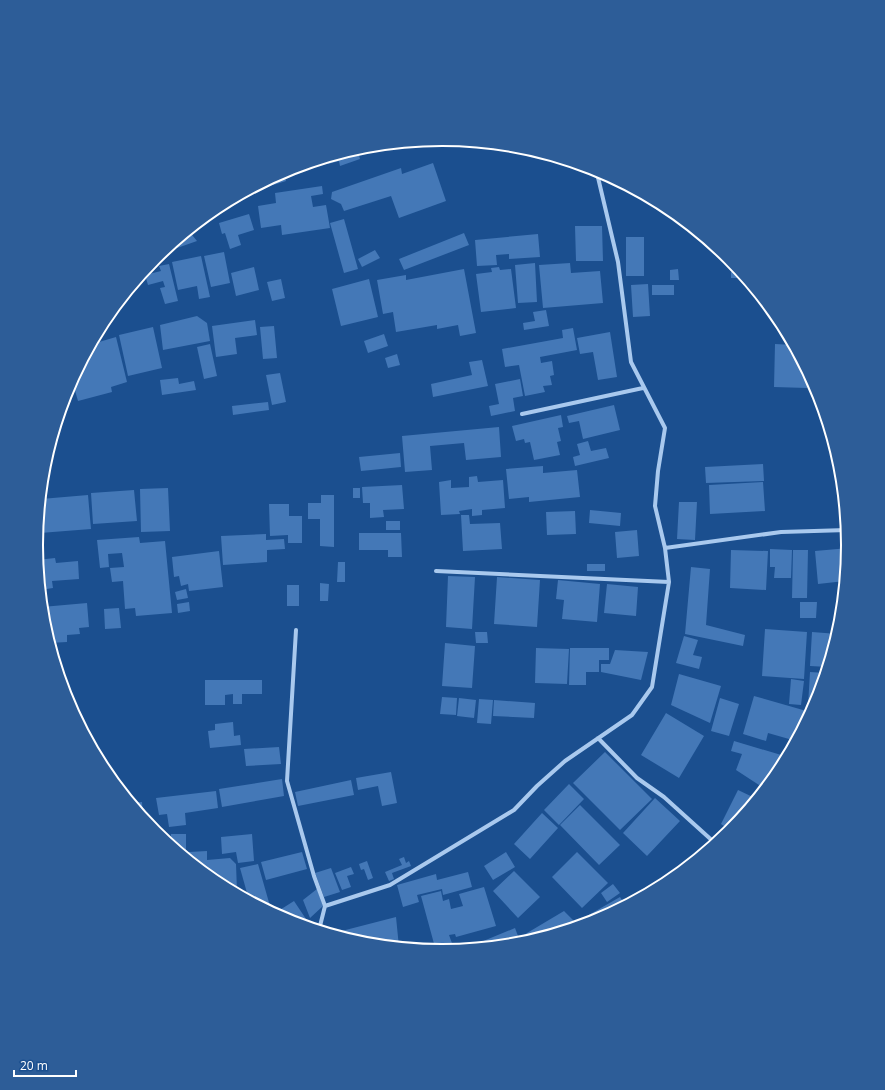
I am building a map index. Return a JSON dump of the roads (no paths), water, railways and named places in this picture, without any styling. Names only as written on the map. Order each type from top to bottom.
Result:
[{"type":"street","points":[[325,906],[390,885],[514,810],[565,761],[632,715],[652,687],[669,582],[665,548],[655,506],[658,471],[665,428],[631,362],[618,262],[598,177]]},
{"type":"street","points":[[522,414],[644,388]]},
{"type":"street","points":[[665,548],[781,532],[841,530]]},
{"type":"street","points":[[436,570],[669,582]]},
{"type":"street","points":[[296,630],[287,781],[314,876],[325,906],[320,925]]},
{"type":"street","points":[[598,738],[637,778],[664,797],[711,840]]}]
